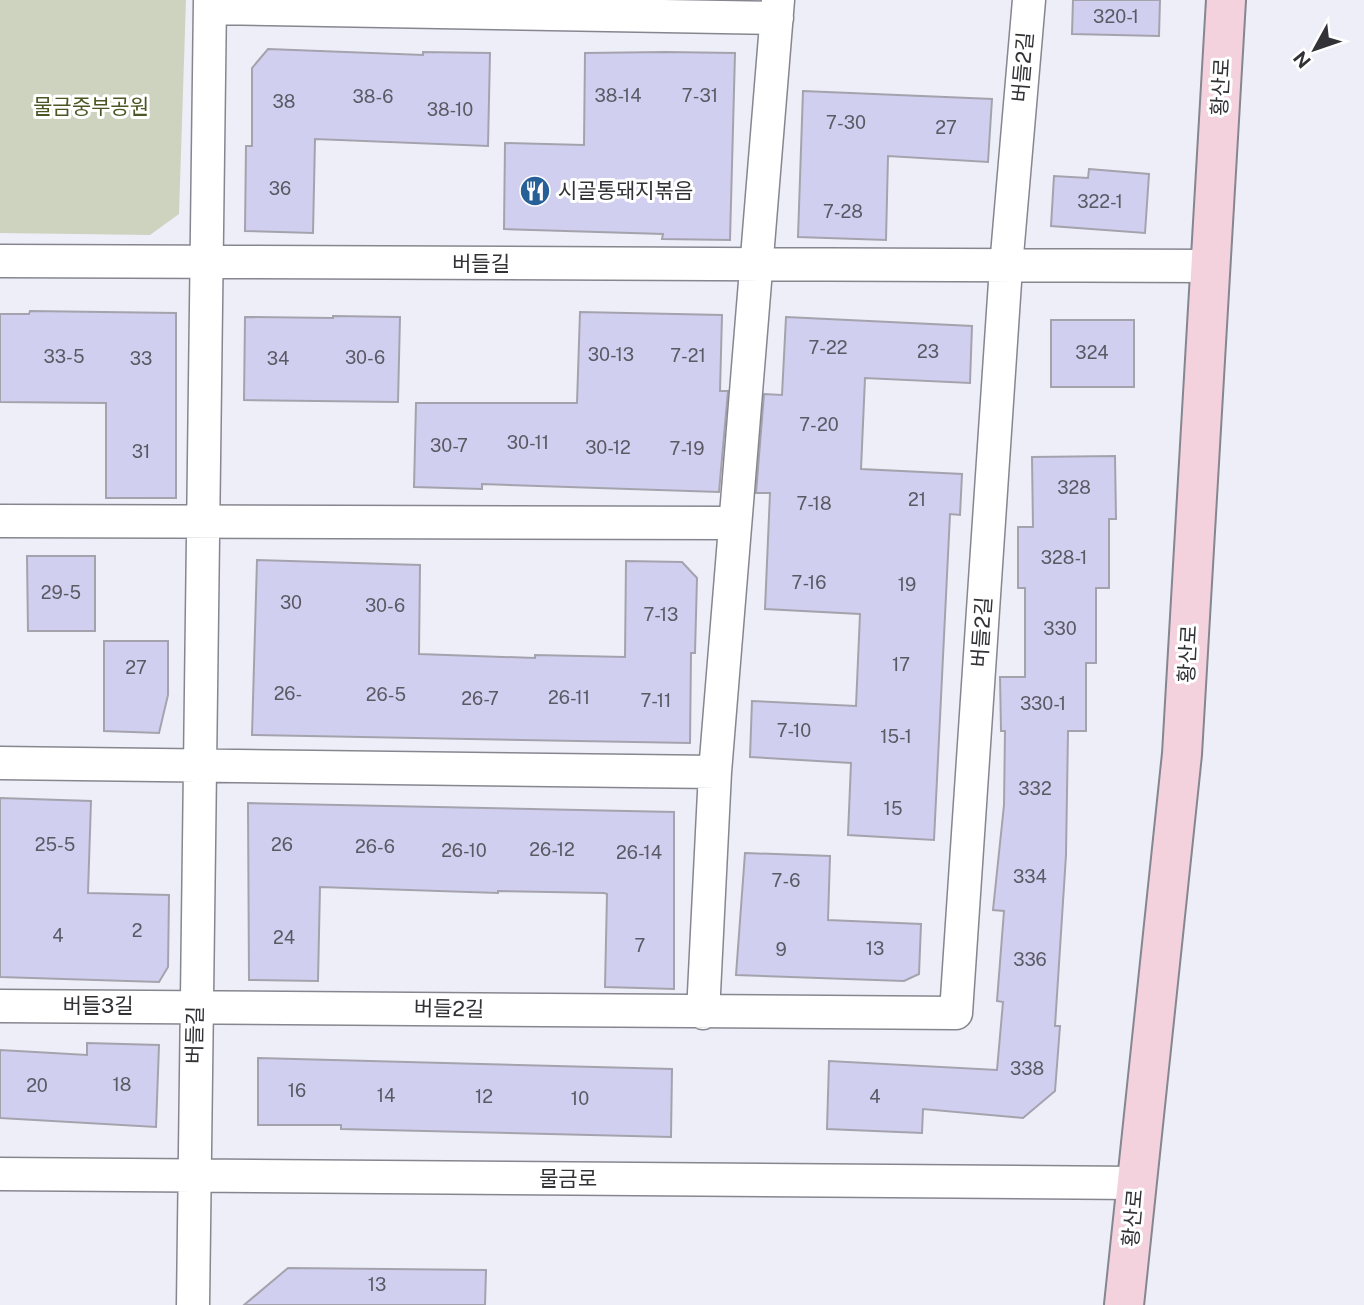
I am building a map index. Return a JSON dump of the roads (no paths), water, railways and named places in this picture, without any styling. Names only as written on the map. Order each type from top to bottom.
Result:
[{"type":"main road","name":"황산로","points":[[1124,1305],[1182,754],[1226,0]]},
{"type":"street","name":"버들2길","points":[[195,1006],[703,1013],[956,1013],[1006,267],[1029,0]]},
{"type":"street","name":"버들길","points":[[193,1305],[210,4],[777,9]]},
{"type":"street","points":[[703,1013],[715,772],[777,9]]},
{"type":"street","name":"버들길","points":[[0,261],[757,267],[1210,267]]},
{"type":"street","points":[[0,521],[735,523]]},
{"type":"street","points":[[0,764],[715,772]]},
{"type":"street","name":"버들3길","points":[[0,1006],[195,1006]]},
{"type":"street","name":"물금로","points":[[0,1174],[1136,1183]]},
{"type":"place","name":"시골통돼지볶음","points":[[535,191]]},
{"type":"park label","name":"물금중부공원","points":[[91,107]]}]
